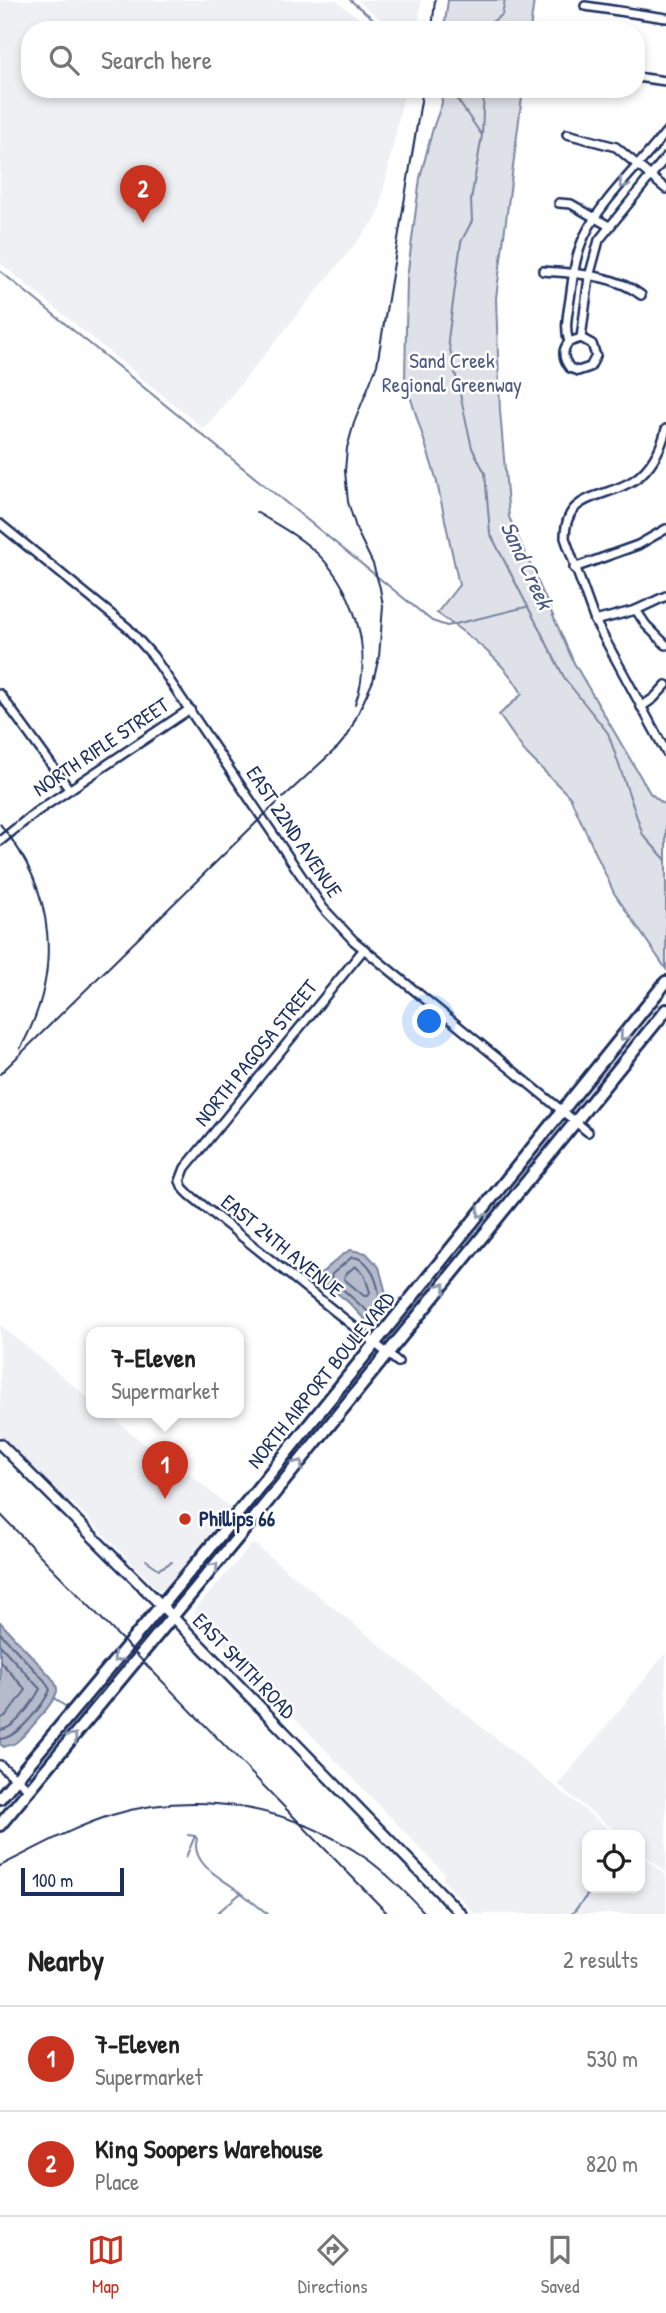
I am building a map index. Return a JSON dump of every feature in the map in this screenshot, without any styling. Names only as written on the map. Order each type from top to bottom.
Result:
[{"type":"main road","name":"NORTH AIRPORT BOULEVARD","points":[[0,1798],[375,1344],[666,982]]},
{"type":"main road","name":"NORTH AIRPORT BOULEVARD","points":[[0,1825],[173,1618],[666,1010]]},
{"type":"street","points":[[585,6],[666,18]]},
{"type":"street","points":[[645,78],[666,81]]},
{"type":"street","points":[[569,342],[566,332],[573,274],[583,239],[597,217],[666,132]]},
{"type":"street","points":[[567,134],[616,147],[666,189]]},
{"type":"street","points":[[581,338],[595,251],[609,226],[666,157]]},
{"type":"street","points":[[559,203],[571,204],[609,226]]},
{"type":"street","points":[[543,271],[616,281],[641,295]]},
{"type":"street","points":[[581,338],[592,344],[596,355],[590,367],[584,370],[570,369],[563,353],[569,342],[581,338]]},
{"type":"street","points":[[666,429],[656,455],[647,468],[634,480],[577,505],[568,514],[565,525],[565,538],[574,568],[595,621],[666,752]]},
{"type":"street","name":"EAST 22ND AVENUE","points":[[0,524],[128,628],[153,656],[323,908],[339,926],[589,1132]]},
{"type":"street","points":[[574,568],[638,545],[666,529]]},
{"type":"street","points":[[595,621],[636,610],[666,596]]},
{"type":"street","points":[[636,610],[646,625],[666,645]]},
{"type":"street","points":[[641,708],[666,685]]},
{"type":"street","points":[[0,694],[69,789]]},
{"type":"street","name":"NORTH RIFLE STREET","points":[[0,841],[25,819],[190,709]]},
{"type":"street","name":"NORTH PAGOSA STREET","points":[[180,1181],[184,1168],[364,949]]},
{"type":"street","name":"EAST 24TH AVENUE","points":[[180,1181],[190,1195],[398,1362]]},
{"type":"street","name":"EAST SMITH ROAD","points":[[0,1444],[161,1605],[461,1914]]},
{"type":"street","points":[[0,1765],[30,1790]]},
{"type":"shaded area","points":[[0,0],[336,0],[362,21],[21,21],[21,98],[403,98],[378,216],[204,429],[0,263]]},
{"type":"shaded area","points":[[357,0],[421,0],[419,21],[383,21]]},
{"type":"shaded area","points":[[0,1325],[86,1396],[86,1418],[113,1418],[184,1477],[188,1473],[233,1510],[168,1587],[158,1590],[72,1502],[68,1503],[0,1436]]},
{"type":"shaded area","points":[[253,1543],[610,1830],[582,1830],[582,1893],[645,1893],[645,1858],[666,1876],[666,1914],[475,1914],[442,1879],[444,1873],[193,1612]]},
{"type":"shaded area","points":[[666,1654],[666,1872],[645,1855],[645,1830],[614,1830],[558,1785]]},
{"type":"green space","points":[[448,0],[534,0],[531,21],[445,21]]},
{"type":"green space","name":"Sand Creek Regional Greenway","points":[[442,98],[522,98],[496,298],[500,411],[509,517],[574,663],[650,793],[666,806],[666,969],[614,893],[570,797],[525,752],[499,715],[522,694],[515,682],[496,659],[437,613],[459,585],[436,478],[405,380],[407,278],[420,178]]},
{"type":"water","points":[[350,1250],[366,1253],[379,1267],[388,1301],[373,1324],[318,1276]]},
{"type":"water","points":[[0,1622],[51,1677],[57,1689],[51,1703],[32,1727],[15,1743],[4,1747],[0,1744]]},
{"type":"waterway","points":[[350,0],[376,21]]},
{"type":"waterway","name":"Sand Creek","points":[[493,21],[502,15],[505,0]]},
{"type":"waterway","points":[[456,98],[481,134]]},
{"type":"waterway","name":"Sand Creek","points":[[484,98],[482,135],[471,200],[472,221],[461,242],[448,340],[472,448],[485,473],[490,533],[565,679],[608,733],[643,835],[666,860]]},
{"type":"waterway","points":[[0,271],[432,621],[447,626],[526,607]]},
{"type":"waterway","points":[[146,1560],[159,1569],[172,1562]]},
{"type":"waterway","points":[[54,1698],[70,1710]]},
{"type":"waterway","points":[[188,1835],[197,1839],[198,1855],[208,1869],[268,1914]]},
{"type":"waterway","points":[[186,1857],[195,1836]]},
{"type":"waterway","points":[[216,1914],[241,1893]]},
{"type":"waterway","points":[[572,1914],[589,1893]]},
{"type":"railway","points":[[433,21],[435,0]]},
{"type":"railway","points":[[0,1074],[262,817],[338,747],[348,735],[373,681],[379,657],[383,606],[373,564],[357,531],[348,502],[345,471],[347,448],[354,423],[377,365],[422,98]]},
{"type":"railway","points":[[256,512],[310,547],[338,579],[348,598],[361,641],[361,684],[355,704]]},
{"type":"railway","points":[[0,824],[19,850],[33,877],[47,933],[43,991],[34,1020],[20,1049]]},
{"type":"railway","points":[[0,1514],[388,1914]]},
{"type":"railway","points":[[0,1866],[69,1832],[112,1815],[145,1807],[212,1804],[277,1815],[339,1841],[383,1872],[426,1914]]},
{"type":"place","name":"King Soopers Warehouse","points":[[143,223]]},
{"type":"place","name":"7-Eleven","points":[[165,1499]]},
{"type":"place","name":"Phillips 66","points":[[185,1519]]}]
